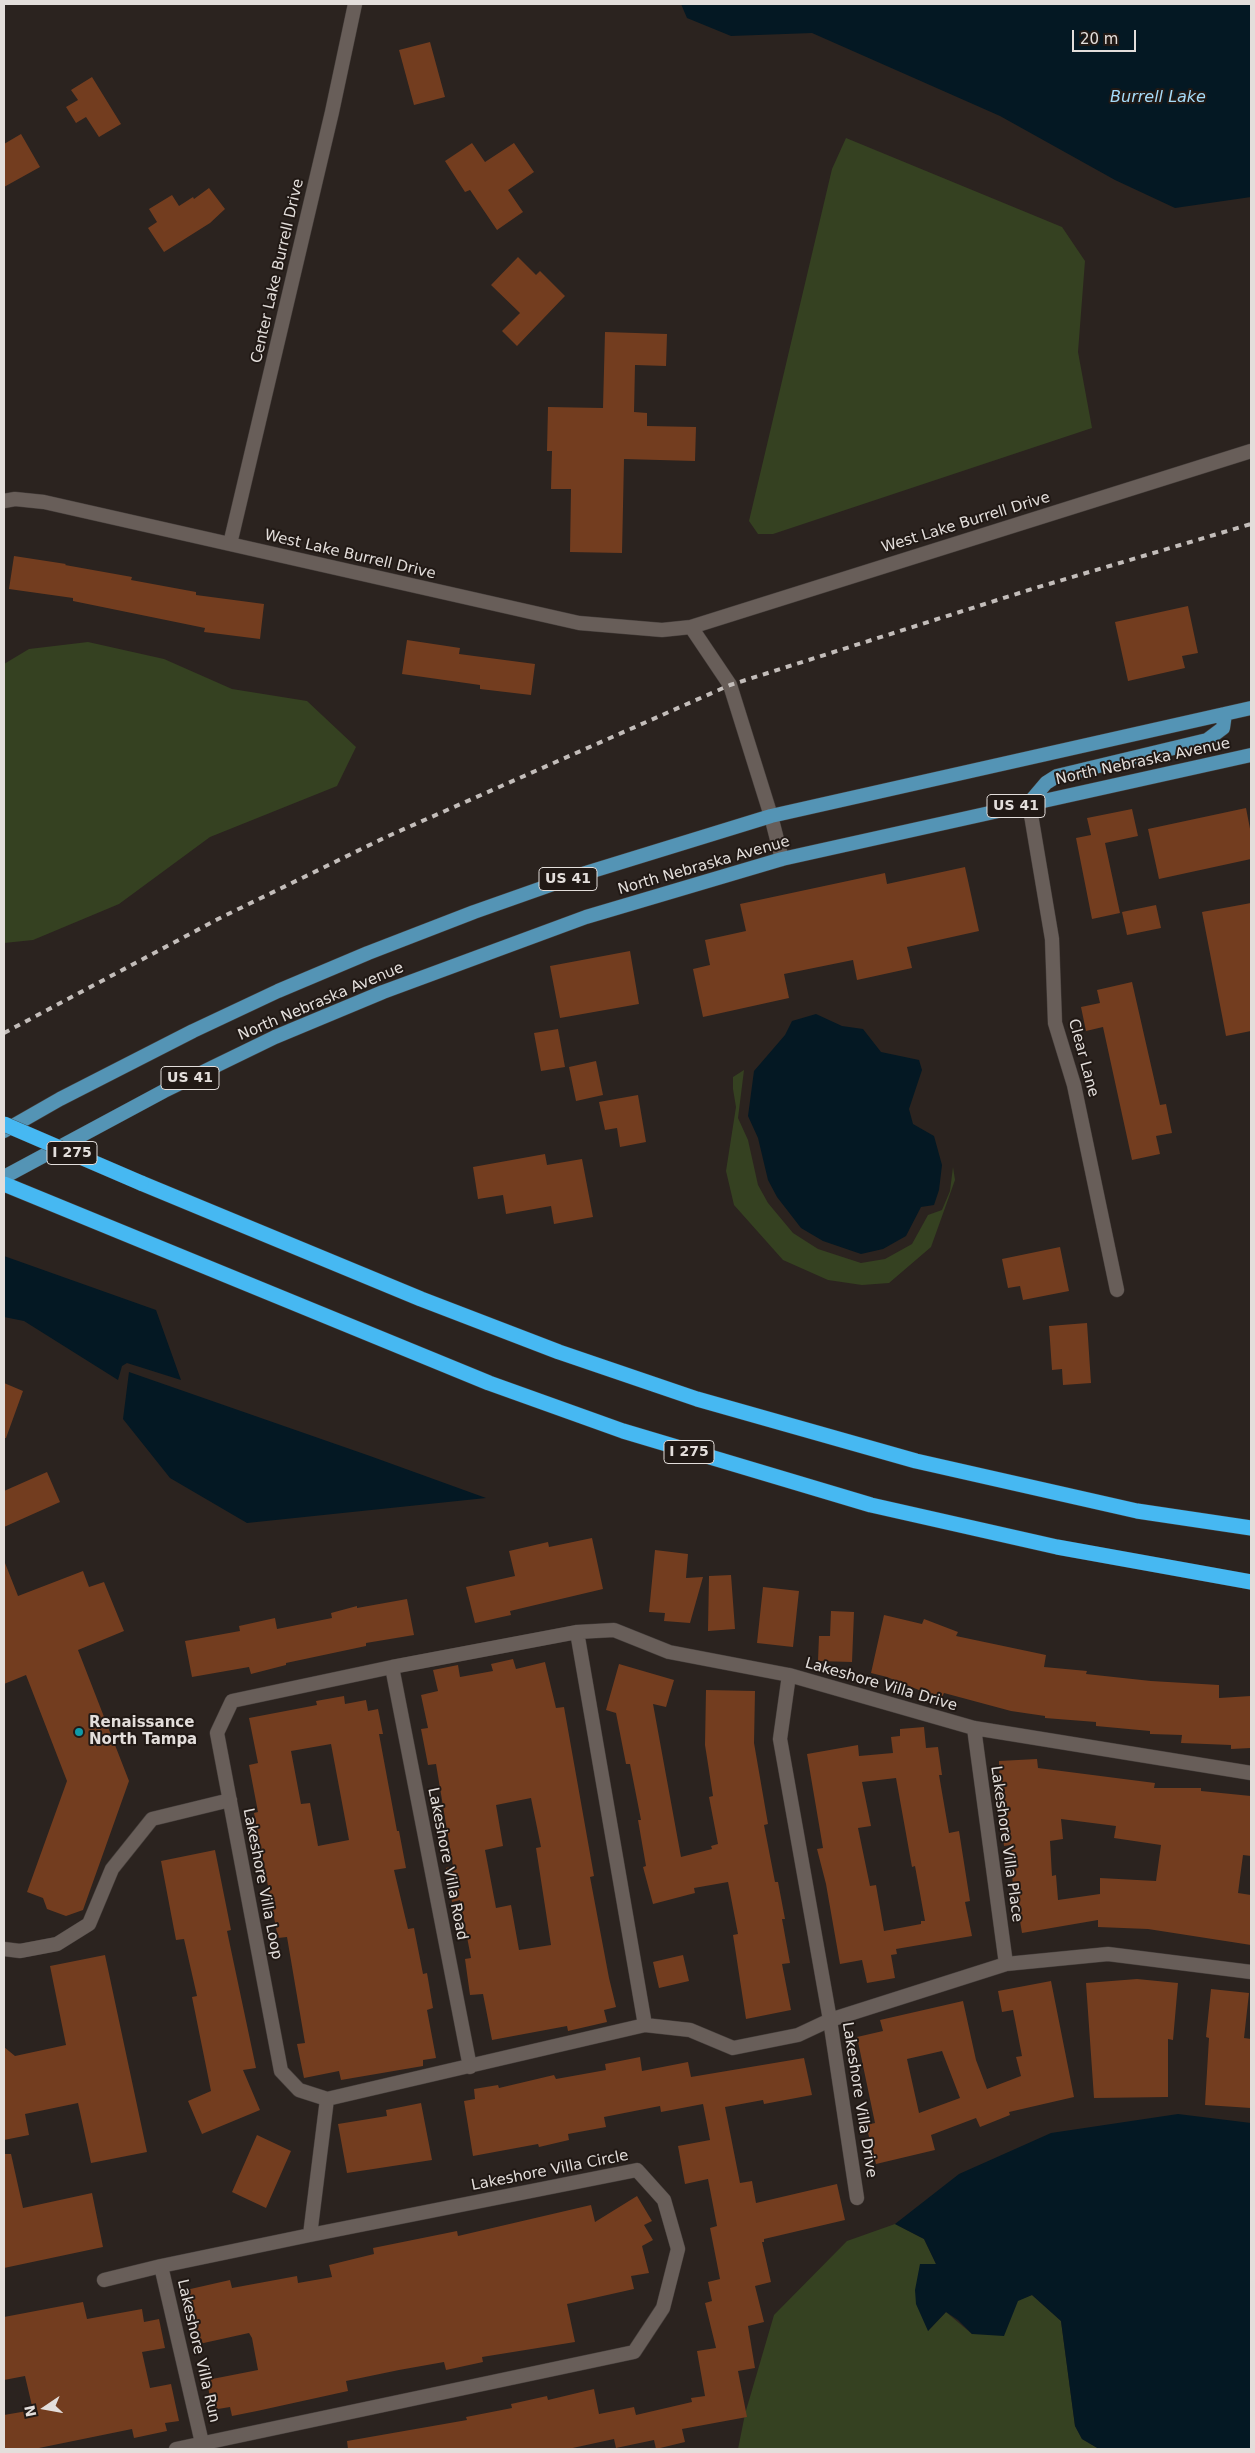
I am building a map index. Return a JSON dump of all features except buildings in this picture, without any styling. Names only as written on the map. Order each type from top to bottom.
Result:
[{"type":"highway","name":"I 275","points":[[4,1124],[421,1299],[568,1355],[697,1399],[935,1465],[1137,1511],[1251,1528]]},
{"type":"highway","name":"I 275","points":[[4,1184],[472,1376],[623,1432],[871,1505],[1056,1548],[1251,1582]]},
{"type":"main road","name":"North Nebraska Avenue","points":[[4,1132],[192,1030],[368,953],[474,912],[576,876],[771,816],[1251,708]]},
{"type":"main road","points":[[1029,803],[1046,783],[1057,776],[1207,740],[1223,728],[1225,714]]},
{"type":"main road","name":"North Nebraska Avenue","points":[[4,1177],[164,1091],[275,1037],[383,992],[586,917],[782,859],[1251,754]]},
{"type":"street","name":"Center Lake Burrell Drive","points":[[230,544],[332,112],[355,4]]},
{"type":"street","name":"West Lake Burrell Drive","points":[[4,500],[15,499],[44,502],[578,622],[662,630],[691,627],[1251,451]]},
{"type":"street","points":[[691,627],[730,685],[771,816],[782,859]]},
{"type":"street","name":"Clear Lane","points":[[1029,803],[1052,939],[1055,1023],[1074,1085],[1117,1290]]},
{"type":"street","name":"Lakeshore Villa Loop","points":[[789,1675],[669,1652],[614,1630],[577,1632],[392,1667],[232,1701],[217,1734],[281,2071],[299,2090],[327,2098],[470,2067],[646,2025],[690,2030],[733,2048],[798,2036],[830,2020],[1006,1964],[1108,1954],[1251,1972]]},
{"type":"street","points":[[577,1632],[646,2025]]},
{"type":"street","name":"Lakeshore Villa Road","points":[[392,1667],[470,2067]]},
{"type":"street","name":"Lakeshore Villa Drive","points":[[858,2198],[830,2020],[780,1739],[789,1675],[974,1728],[1251,1773]]},
{"type":"street","name":"Lakeshore Villa Place","points":[[974,1728],[1006,1964]]},
{"type":"street","points":[[4,1949],[20,1951],[56,1944],[89,1924],[112,1869],[152,1819],[230,1800]]},
{"type":"street","points":[[310,2235],[327,2098]]},
{"type":"street","name":"Lakeshore Villa Circle","points":[[104,2280],[161,2266],[310,2235],[638,2170],[664,2200],[678,2249],[663,2308],[634,2352],[176,2449]]},
{"type":"street","name":"Lakeshore Villa Run","points":[[161,2266],[202,2443]]},
{"type":"green space","points":[[846,138],[1062,227],[1085,261],[1078,352],[1092,428],[773,534],[758,534],[749,521],[832,169]]},
{"type":"green space","points":[[88,642],[164,659],[232,689],[307,701],[356,747],[337,786],[210,837],[119,904],[33,940],[4,943],[4,664],[29,649]]},
{"type":"green space","points":[[744,1070],[738,1118],[748,1140],[758,1185],[768,1203],[793,1233],[818,1249],[861,1263],[885,1259],[912,1244],[928,1215],[942,1210],[950,1191],[953,1167],[955,1180],[931,1247],[889,1283],[862,1285],[828,1280],[783,1260],[734,1205],[726,1171],[736,1107],[733,1077]]},
{"type":"green space","points":[[895,2224],[924,2239],[936,2264],[928,2331],[946,2312],[972,2334],[1018,2300],[1032,2295],[1061,2321],[1075,2426],[1082,2439],[1099,2449],[738,2449],[745,2414],[774,2315],[847,2241]]},
{"type":"water","name":"Burrell Lake","points":[[681,4],[1251,4],[1251,197],[1175,208],[1115,180],[1000,116],[812,33],[731,36],[687,18]]},
{"type":"water","points":[[816,1014],[842,1026],[863,1029],[881,1052],[919,1060],[922,1070],[909,1109],[913,1124],[934,1136],[942,1165],[939,1190],[934,1205],[921,1207],[906,1236],[883,1249],[861,1254],[823,1241],[801,1228],[777,1197],[768,1180],[758,1138],[748,1116],[754,1071],[785,1035],[792,1021]]},
{"type":"water","points":[[4,1256],[156,1310],[181,1380],[127,1363],[122,1366],[118,1380],[24,1321],[4,1317]]},
{"type":"water","points":[[129,1372],[486,1498],[247,1523],[170,1478],[123,1419]]},
{"type":"water","points":[[1178,2114],[1251,2123],[1251,2449],[1099,2449],[1082,2439],[1075,2426],[1061,2321],[1032,2295],[1018,2301],[1004,2336],[972,2334],[958,2320],[946,2312],[928,2331],[916,2304],[915,2290],[920,2264],[936,2264],[924,2239],[895,2224],[959,2174],[1051,2133]]},
{"type":"railway","points":[[4,1033],[218,919],[386,837],[730,685],[1032,589],[1251,524]]},
{"type":"place","name":"Renaissance North Tampa","points":[[79,1732]]}]
